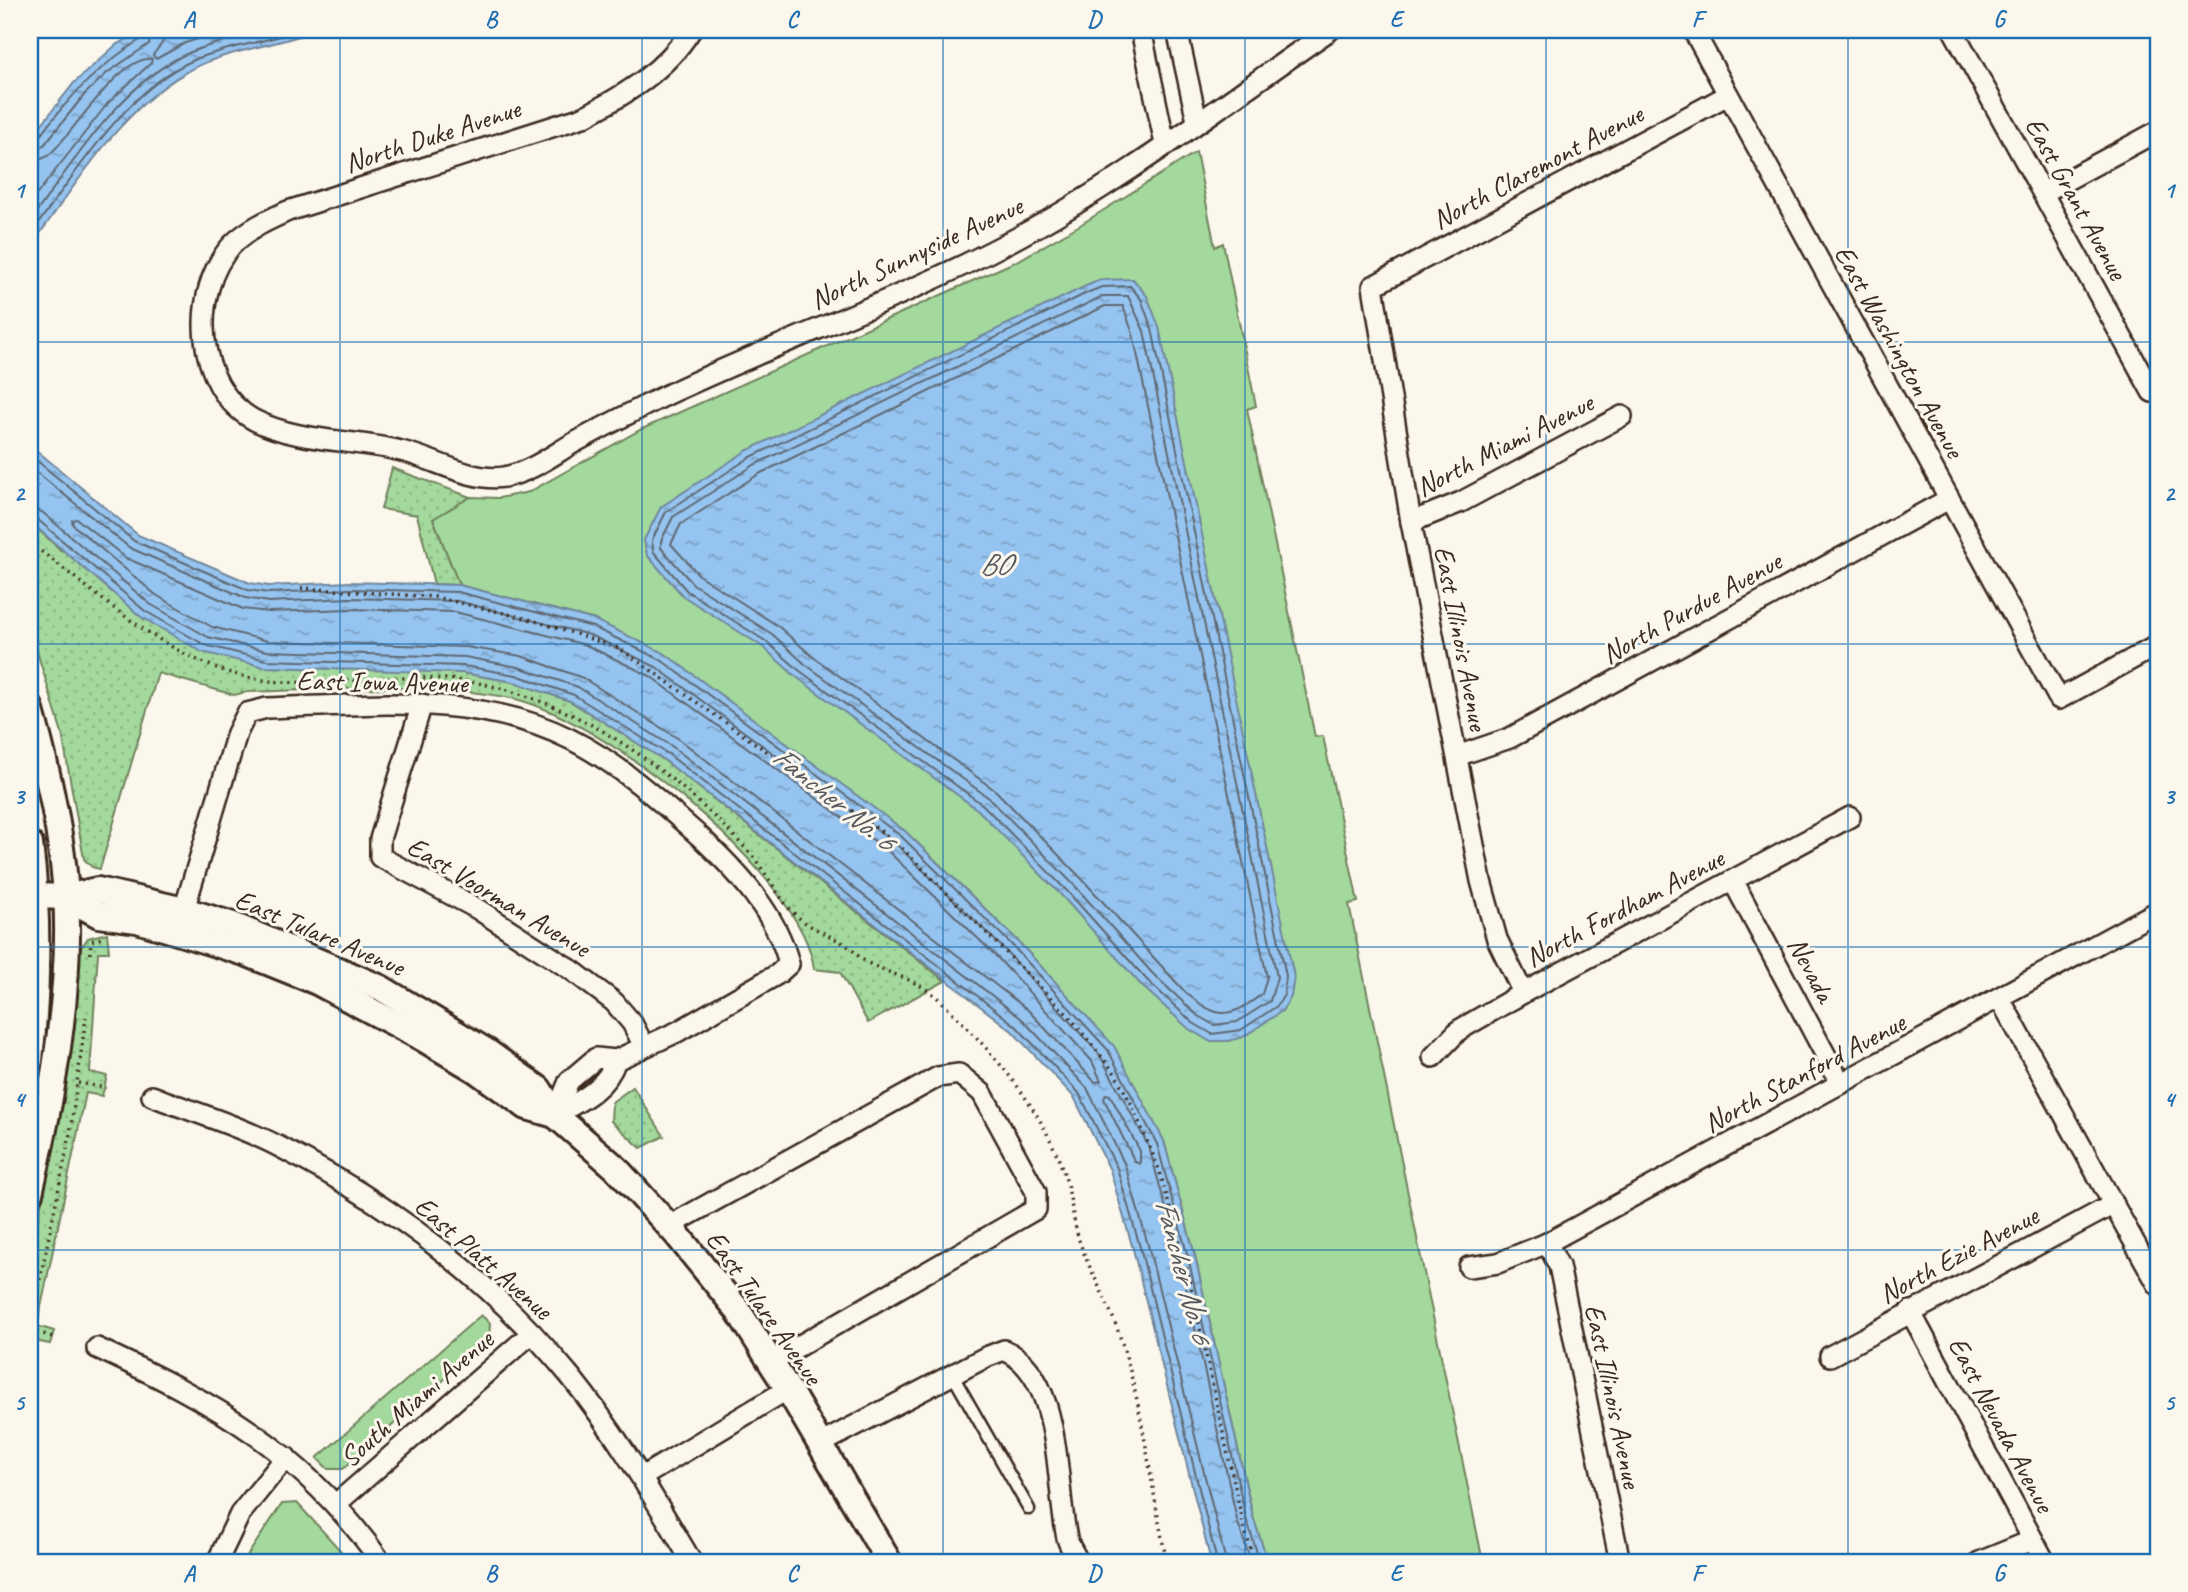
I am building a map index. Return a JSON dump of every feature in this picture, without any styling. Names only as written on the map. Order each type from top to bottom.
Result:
[{"type":"street","name":"North Duke Avenue","points":[[499,478],[473,475],[401,451],[274,428],[252,419],[235,406],[218,381],[205,341],[206,302],[215,271],[230,247],[252,228],[288,211],[583,117],[622,97],[657,70],[691,30]]},
{"type":"street","points":[[1141,30],[1165,145]]},
{"type":"street","points":[[1177,30],[1197,121]]},
{"type":"street","name":"North Sunnyside Avenue","points":[[499,478],[525,470],[636,409],[702,378],[951,272],[1067,210],[1330,30]]},
{"type":"street","name":"East Washington Avenue","points":[[1693,30],[2059,699],[2158,645]]},
{"type":"street","name":"East Grant Avenue","points":[[1952,30],[2155,391]]},
{"type":"street","name":"North Claremont Avenue","points":[[1373,286],[1728,94]]},
{"type":"street","points":[[2043,193],[2158,131]]},
{"type":"street","name":"East Illinois Avenue","points":[[1373,286],[1411,522],[1481,881],[1497,939],[1522,993]]},
{"type":"street","name":"North Miami Avenue","points":[[1411,522],[1461,502],[1622,416]]},
{"type":"street","name":"North Purdue Avenue","points":[[1457,756],[1510,738],[1949,499]]},
{"type":"street","name":"East Iowa Avenue","points":[[184,910],[237,733],[247,713],[267,708],[422,704],[460,707],[535,724],[571,740],[610,764],[678,817],[738,875],[777,929],[789,964],[778,974],[688,1026],[644,1045]]},
{"type":"street","name":"East Voorman Avenue","points":[[422,704],[380,839],[380,857],[476,908],[573,971],[614,1002],[632,1023],[644,1045]]},
{"type":"street","points":[[30,707],[55,821],[66,897],[63,996],[55,1061],[30,1193]]},
{"type":"street","name":"North Fordham Avenue","points":[[1433,1057],[1459,1030],[1522,993],[1850,817]]},
{"type":"street","points":[[30,844],[35,896],[36,992],[30,1060]]},
{"type":"street","name":"Nevada","points":[[1733,881],[1841,1083]]},
{"type":"street","name":"East Tulare Avenue","points":[[35,896],[66,897],[98,890],[184,910],[294,949],[381,988],[428,1014],[540,1089],[555,1115],[616,1168],[670,1226],[737,1310],[788,1389],[888,1562]]},
{"type":"street","name":"East Tulare Avenue","points":[[66,897],[99,915],[136,920],[177,932],[248,954],[317,982],[476,1070],[527,1107],[555,1115]]},
{"type":"street","name":"North Stanford Avenue","points":[[1469,1267],[1498,1263],[1547,1243],[2158,911]]},
{"type":"street","points":[[2000,999],[2158,1285]]},
{"type":"street","points":[[555,1115],[569,1081],[582,1068],[596,1058],[616,1060],[644,1045]]},
{"type":"street","points":[[670,1226],[938,1077],[959,1074],[982,1093],[1036,1192],[1036,1209],[771,1362]]},
{"type":"street","name":"East Platt Avenue","points":[[152,1096],[273,1143],[393,1213],[454,1259],[532,1333],[600,1416],[642,1477],[692,1562]]},
{"type":"street","name":"North Ezie Avenue","points":[[1830,1356],[2113,1204]]},
{"type":"street","name":"East Illinois Avenue","points":[[1547,1243],[1559,1266],[1620,1562]]},
{"type":"street","name":"East Nevada Avenue","points":[[1910,1311],[2045,1562]]},
{"type":"street","name":"South Miami Avenue","points":[[336,1504],[532,1333]]},
{"type":"street","points":[[97,1348],[179,1385],[221,1410],[286,1457],[336,1504],[382,1562]]},
{"type":"street","points":[[820,1444],[952,1374],[1004,1350],[1019,1356],[1037,1381],[1048,1410],[1068,1541],[1079,1562]]},
{"type":"street","points":[[642,1477],[788,1389]]},
{"type":"street","points":[[217,1562],[240,1514],[286,1457]]},
{"type":"street","points":[[1979,1562],[2033,1540]]},
{"type":"lane","points":[[952,1374],[1029,1509]]},
{"type":"path","points":[[30,543],[169,646],[206,665],[241,676],[283,682],[450,680],[486,685],[580,717],[626,745],[717,820],[750,853],[794,914],[851,949],[861,959],[912,979],[934,995],[1013,1078],[1031,1105],[1053,1150],[1065,1180],[1083,1250],[1118,1330],[1128,1364],[1167,1562]]},
{"type":"path","points":[[301,588],[435,597],[529,619],[619,648],[895,841],[1068,1015],[1114,1072],[1131,1103],[1159,1169],[1188,1273],[1244,1528],[1255,1562]]},
{"type":"path","points":[[78,1083],[106,1088]]},
{"type":"path","points":[[30,1330],[53,1337]]},
{"type":"green space","points":[[1196,152],[1215,247],[1223,243],[1256,406],[1247,409],[1315,737],[1323,736],[1358,902],[1349,904],[1483,1562],[1268,1562],[1253,1517],[1195,1256],[1164,1141],[1113,1046],[1015,938],[905,831],[595,620],[459,585],[433,518],[470,497],[499,498],[529,492],[640,430],[1019,260]]},
{"type":"green space","points":[[392,468],[470,497],[433,519],[459,585],[434,584],[417,515],[381,509]]},
{"type":"green space","points":[[30,522],[61,550],[407,669],[463,673],[514,682],[570,701],[664,760],[945,981],[868,1023],[840,972],[814,969],[801,931],[774,889],[735,846],[690,803],[640,765],[591,733],[545,709],[506,697],[474,692],[377,688],[247,692],[234,695],[158,673],[100,869],[92,867],[84,859],[62,733],[30,629]]},
{"type":"green space","points":[[107,933],[109,952],[98,952],[90,1072],[107,1076],[102,1096],[86,1093],[37,1326],[54,1331],[50,1344],[34,1341],[30,1362],[30,1262],[68,1065],[77,953],[88,938]]},
{"type":"green space","points":[[633,1087],[664,1136],[641,1148],[611,1121],[612,1102]]},
{"type":"green space","points":[[481,1315],[490,1323],[489,1340],[343,1469],[328,1469],[317,1458]]},
{"type":"green space","points":[[297,1503],[351,1562],[243,1562],[282,1504]]},
{"type":"water","points":[[145,30],[316,30],[208,62],[168,83],[123,124],[83,173],[30,247],[30,139],[74,83],[117,44]]},
{"type":"water","name":"BO","points":[[1133,279],[1147,296],[1159,327],[1294,977],[1291,997],[1282,1011],[1243,1037],[1229,1041],[1209,1041],[1189,1029],[1141,985],[1063,897],[978,810],[795,676],[763,647],[683,596],[647,555],[644,540],[661,507],[746,451],[1086,286],[1100,280]]},
{"type":"water","name":"Fancher No. 6","points":[[30,445],[138,535],[250,583],[269,586],[349,582],[459,585],[595,620],[664,653],[905,831],[1015,938],[1114,1046],[1164,1141],[1195,1256],[1253,1517],[1268,1562],[1211,1562],[1133,1249],[1110,1170],[1074,1097],[1012,1031],[664,760],[570,701],[514,682],[463,673],[265,667],[202,652],[141,617],[30,522]]}]
